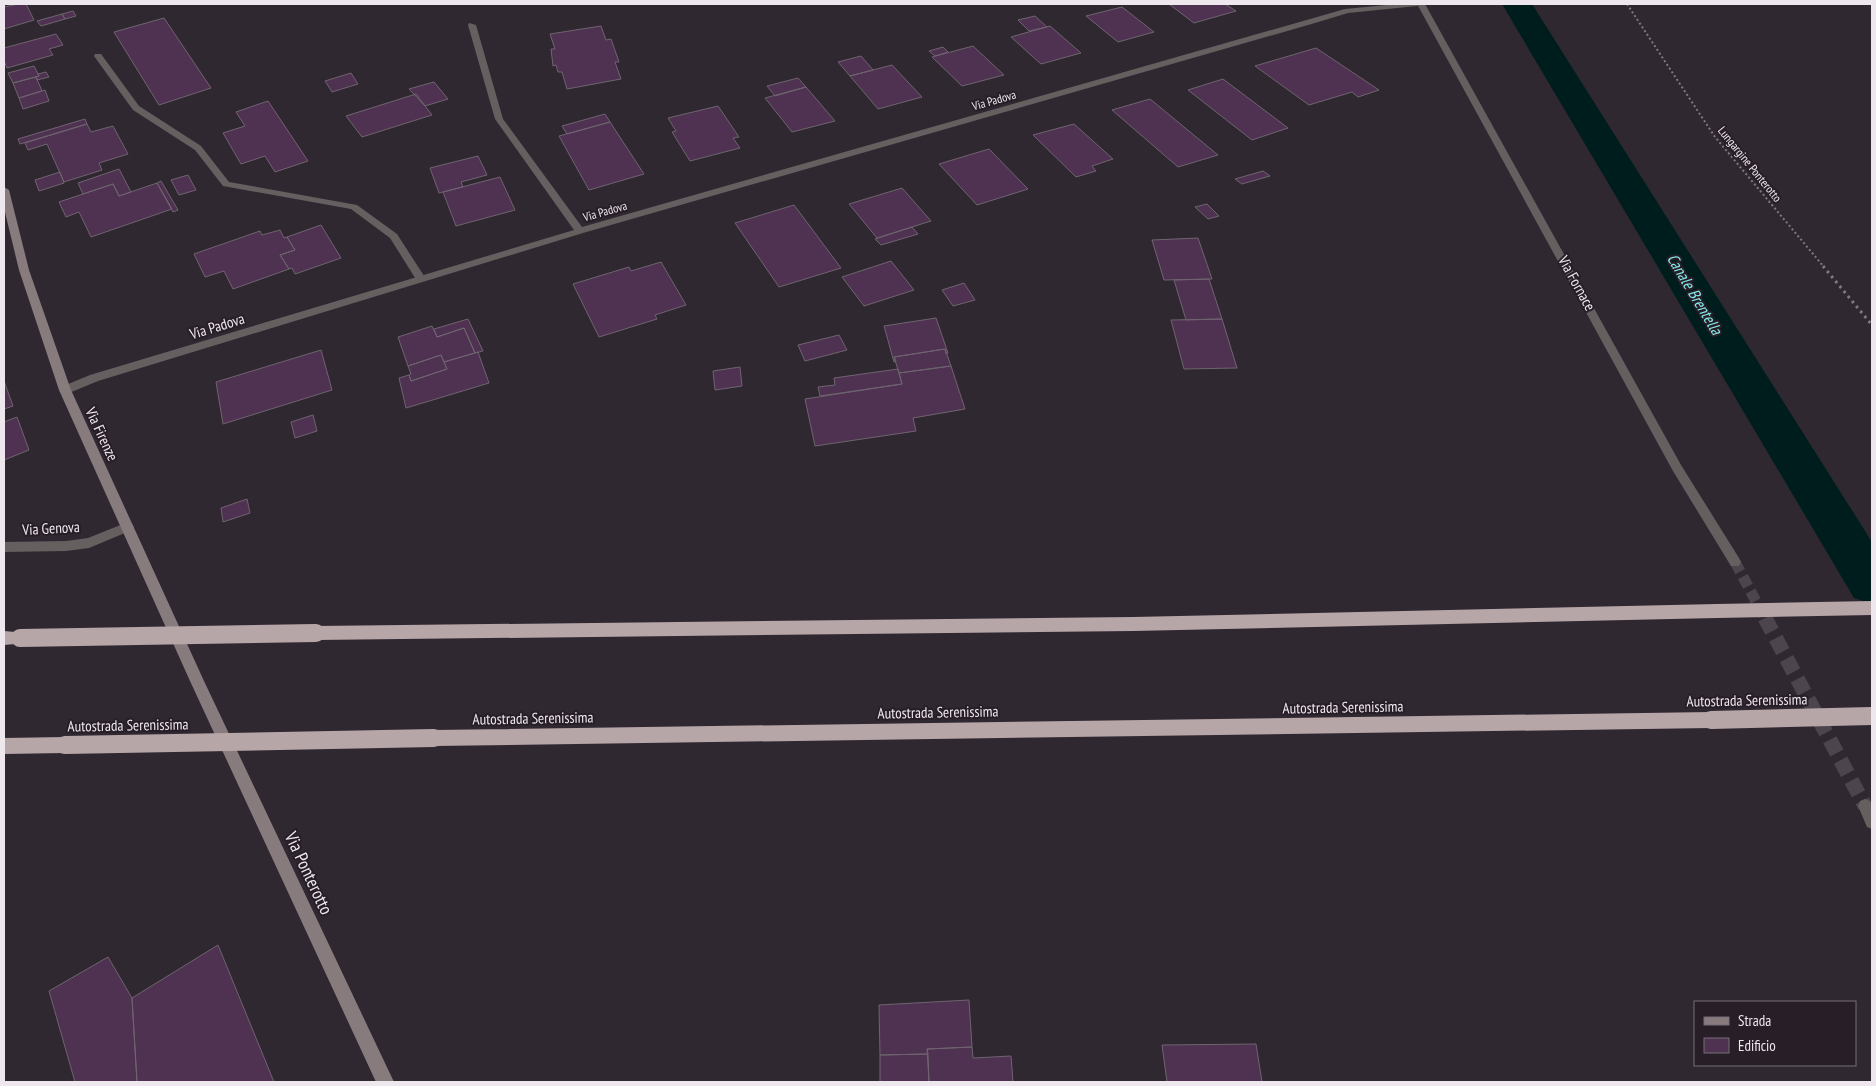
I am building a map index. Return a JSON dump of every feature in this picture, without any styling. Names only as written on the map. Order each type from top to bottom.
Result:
[{"type":"highway","points":[[4,638],[1133,624],[1872,608]]},
{"type":"highway","name":"Autostrada Serenissima","points":[[4,746],[1872,716]]},
{"type":"main road","name":"Via Firenze","points":[[4,190],[24,270],[65,390],[197,681]]},
{"type":"main road","name":"Via Ponterotto","points":[[197,681],[385,1082]]},
{"type":"street","name":"Via Padova","points":[[65,390],[94,378],[580,231],[1348,11],[1417,4]]},
{"type":"street","name":"Via Fornace","points":[[1421,4],[1678,468],[1735,562]]},
{"type":"street","name":"Via Padova","points":[[472,25],[499,119],[580,231]]},
{"type":"street","points":[[98,56],[136,108],[198,148],[226,184],[354,206],[394,236],[421,279]]},
{"type":"street","name":"Via Genova","points":[[4,547],[66,546],[89,543],[128,527]]},
{"type":"street","points":[[1865,806],[1872,822]]},
{"type":"path","name":"Lungargine Ponterotto","points":[[1627,4],[1715,137],[1872,325]]},
{"type":"building","points":[[26,4],[34,20],[4,29],[4,7]]},
{"type":"building","points":[[1169,4],[1225,4],[1236,11],[1194,23]]},
{"type":"building","points":[[1122,7],[1154,32],[1118,42],[1086,16]]},
{"type":"building","points":[[73,11],[76,16],[65,19],[62,14]]},
{"type":"building","points":[[62,14],[65,19],[41,26],[37,21]]},
{"type":"building","points":[[1035,16],[1047,27],[1029,31],[1018,20]]},
{"type":"building","points":[[164,18],[211,88],[159,105],[114,32]]},
{"type":"building","points":[[601,26],[606,40],[611,39],[619,62],[615,62],[621,79],[567,89],[562,72],[558,72],[556,65],[553,66],[551,49],[555,49],[550,34]]},
{"type":"building","points":[[1050,26],[1081,53],[1041,64],[1011,37]]},
{"type":"building","points":[[56,34],[63,45],[49,49],[53,55],[7,68],[4,61],[4,48]]},
{"type":"building","points":[[973,46],[1004,75],[962,86],[932,57]]},
{"type":"building","points":[[943,47],[948,52],[935,56],[929,51]]},
{"type":"building","points":[[1316,48],[1379,90],[1358,97],[1352,92],[1309,105],[1255,66]]},
{"type":"building","points":[[861,56],[873,70],[850,76],[838,62]]},
{"type":"building","points":[[892,65],[922,97],[878,109],[850,76]]},
{"type":"building","points":[[34,66],[39,76],[13,83],[8,73]]},
{"type":"building","points":[[46,72],[49,77],[37,80],[38,74]]},
{"type":"building","points":[[351,73],[358,84],[332,92],[325,81]]},
{"type":"building","points":[[36,77],[42,91],[19,98],[13,83]]},
{"type":"building","points":[[798,78],[806,87],[775,96],[767,86]]},
{"type":"building","points":[[1223,79],[1288,128],[1252,140],[1188,90]]},
{"type":"building","points":[[434,82],[448,99],[425,106],[409,89]]},
{"type":"building","points":[[806,87],[835,121],[792,132],[765,98]]},
{"type":"building","points":[[45,90],[49,101],[23,109],[19,98]]},
{"type":"building","points":[[416,94],[432,115],[362,137],[346,116]]},
{"type":"building","points":[[1150,99],[1218,155],[1178,167],[1112,110]]},
{"type":"building","points":[[268,101],[308,161],[275,172],[265,156],[241,164],[223,133],[245,126],[236,112]]},
{"type":"building","points":[[718,106],[739,137],[733,138],[740,148],[690,161],[672,132],[676,131],[668,118]]},
{"type":"building","points":[[605,114],[610,122],[567,134],[562,126]]},
{"type":"building","points":[[85,119],[87,124],[20,144],[18,139]]},
{"type":"building","points":[[610,122],[644,174],[589,190],[559,136]]},
{"type":"building","points":[[87,124],[91,132],[113,126],[128,154],[99,163],[102,170],[64,182],[47,144],[28,150],[25,143]]},
{"type":"building","points":[[1074,124],[1113,159],[1092,166],[1096,171],[1076,177],[1033,135]]},
{"type":"building","points":[[989,149],[1028,189],[977,205],[939,164]]},
{"type":"building","points":[[478,156],[487,175],[461,182],[463,187],[439,193],[430,168]]},
{"type":"building","points":[[119,169],[131,192],[119,196],[113,184],[83,194],[78,183]]},
{"type":"building","points":[[1263,171],[1270,176],[1242,184],[1235,179]]},
{"type":"building","points":[[60,172],[64,183],[39,191],[35,180]]},
{"type":"building","points":[[188,175],[196,190],[179,195],[171,180]]},
{"type":"building","points":[[500,177],[515,210],[456,226],[443,192]]},
{"type":"building","points":[[161,181],[178,210],[173,212],[157,183]]},
{"type":"building","points":[[157,183],[172,209],[91,237],[79,212],[66,217],[59,202],[113,184],[119,196]]},
{"type":"building","points":[[902,188],[931,221],[877,238],[849,204]]},
{"type":"building","points":[[1207,204],[1219,216],[1208,219],[1195,207]]},
{"type":"building","points":[[794,205],[841,268],[779,287],[735,223]]},
{"type":"building","points":[[321,225],[341,258],[295,274],[292,268],[289,269],[280,255],[295,250],[287,237]]},
{"type":"building","points":[[912,227],[918,234],[881,245],[875,239]]},
{"type":"building","points":[[280,230],[284,238],[287,237],[295,250],[280,255],[289,269],[233,289],[224,271],[205,277],[194,254],[260,231],[262,235]]},
{"type":"building","points":[[1198,238],[1212,279],[1164,280],[1152,240]]},
{"type":"building","points":[[891,261],[914,290],[864,306],[842,277]]},
{"type":"building","points":[[661,262],[686,305],[655,315],[657,319],[599,337],[573,284],[629,267],[631,271]]},
{"type":"building","points":[[1209,279],[1222,319],[1186,320],[1174,280]]},
{"type":"building","points":[[964,283],[975,300],[953,306],[942,290]]},
{"type":"building","points":[[936,318],[948,353],[946,354],[945,349],[894,357],[896,361],[894,362],[884,326]]},
{"type":"building","points":[[468,319],[483,351],[475,353],[464,328],[437,337],[434,329]]},
{"type":"building","points":[[1222,319],[1237,368],[1184,369],[1171,320]]},
{"type":"building","points":[[432,326],[437,337],[464,328],[475,353],[444,362],[441,355],[408,366],[398,337]]},
{"type":"building","points":[[839,335],[847,350],[805,361],[798,345]]},
{"type":"building","points":[[945,349],[951,366],[899,373],[894,357]]},
{"type":"building","points":[[321,350],[332,390],[223,424],[216,382]]},
{"type":"building","points":[[478,352],[489,383],[406,408],[399,378],[409,375],[411,381],[447,369],[444,362]]},
{"type":"building","points":[[441,355],[447,369],[411,381],[408,366]]},
{"type":"building","points":[[951,366],[965,409],[913,418],[916,431],[815,446],[805,399],[902,384],[899,373]]},
{"type":"building","points":[[740,367],[742,386],[715,390],[713,371]]},
{"type":"building","points":[[898,369],[902,384],[820,396],[818,387],[835,385],[834,378]]},
{"type":"building","points":[[4,381],[13,406],[4,409]]},
{"type":"building","points":[[313,415],[317,431],[295,438],[291,422]]},
{"type":"building","points":[[17,417],[29,450],[4,460],[4,422]]},
{"type":"building","points":[[247,499],[250,513],[223,522],[221,508]]},
{"type":"building","points":[[218,945],[274,1082],[137,1082],[132,998]]},
{"type":"building","points":[[108,957],[132,998],[137,1082],[75,1082],[49,991]]},
{"type":"building","points":[[969,1000],[972,1047],[927,1049],[928,1054],[880,1055],[879,1005]]},
{"type":"building","points":[[1256,1044],[1262,1082],[1167,1082],[1162,1045]]},
{"type":"building","points":[[972,1047],[973,1058],[1011,1056],[1013,1082],[929,1082],[927,1049]]},
{"type":"building","points":[[928,1054],[929,1082],[880,1082],[880,1055]]},
{"type":"waterway","name":"Canale Brentella","points":[[1517,4],[1872,584]]},
{"type":"tunnel","points":[[1735,562],[1766,620]]},
{"type":"tunnel","points":[[1765,618],[1865,806]]}]
